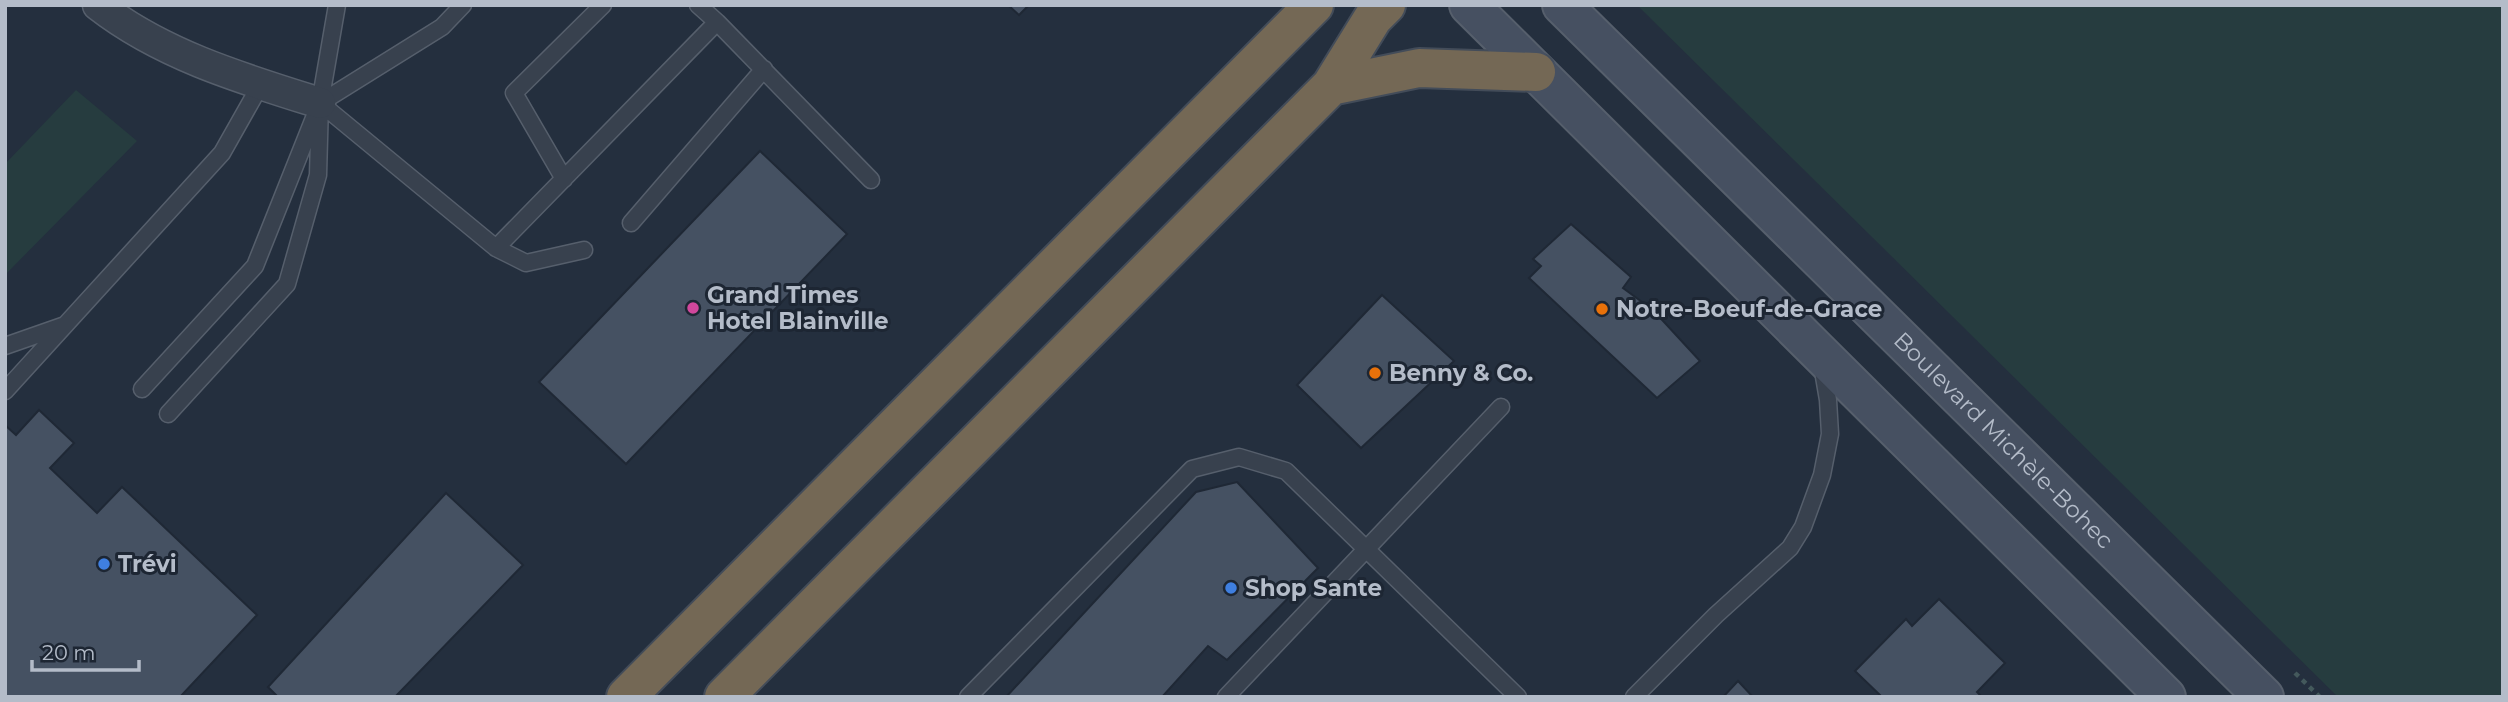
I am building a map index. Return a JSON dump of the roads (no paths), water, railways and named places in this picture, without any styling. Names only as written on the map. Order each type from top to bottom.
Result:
[{"type":"highway","points":[[626,697],[1314,5]]},
{"type":"highway","points":[[723,697],[1331,86],[1373,18],[1385,5]]},
{"type":"highway","points":[[1331,86],[1419,68],[1536,72]]},
{"type":"street","points":[[98,5],[174,50],[261,84],[320,103]]},
{"type":"street","points":[[1469,5],[2166,697]]},
{"type":"street","name":"Boulevard Michèle-Bohec","points":[[1562,5],[2264,697]]},
{"type":"lane","points":[[168,414],[287,284],[318,175],[320,103],[337,5]]},
{"type":"lane","points":[[142,389],[255,266],[320,103],[442,27],[463,5]]},
{"type":"lane","points":[[564,179],[514,93],[603,5]]},
{"type":"lane","points":[[698,5],[871,180]]},
{"type":"lane","points":[[496,248],[717,22]]},
{"type":"lane","points":[[631,223],[764,69]]},
{"type":"lane","points":[[5,391],[222,153],[261,84]]},
{"type":"lane","points":[[320,103],[496,248],[526,263],[584,250]]},
{"type":"lane","points":[[5,346],[67,324]]},
{"type":"lane","points":[[1634,697],[1716,615],[1790,548],[1814,501],[1830,419],[1819,350]]},
{"type":"lane","points":[[1226,697],[1501,407]]},
{"type":"lane","points":[[968,697],[1192,469],[1239,457],[1286,471],[1518,697]]},
{"type":"place","name":"Grand Times Hotel Blainville","points":[[693,308]]},
{"type":"place","name":"Notre-Boeuf-de-Grace","points":[[1602,309]]},
{"type":"place","name":"Benny & Co.","points":[[1375,373]]},
{"type":"place","name":"Trévi","points":[[104,564]]},
{"type":"place","name":"Shop Sante","points":[[1231,588]]}]
